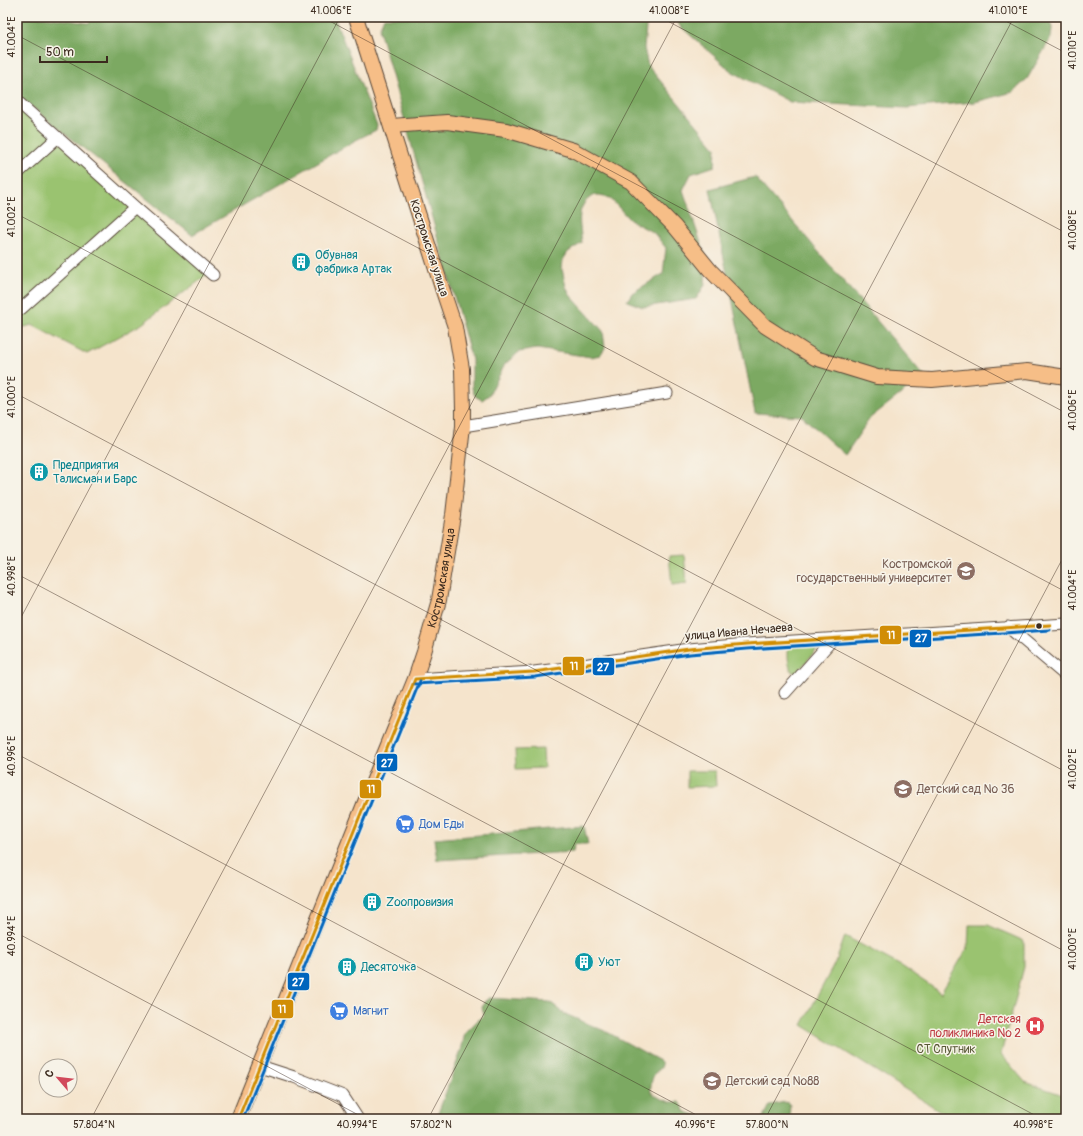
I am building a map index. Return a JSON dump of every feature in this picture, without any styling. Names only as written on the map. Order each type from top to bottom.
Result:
[{"type":"main road","name":"Костромская улица","points":[[238,1119],[415,680],[439,600],[453,515],[462,426],[462,369],[455,327],[438,278],[356,17]]},
{"type":"main road","points":[[391,126],[447,122],[506,130],[573,150],[631,182],[675,227],[710,270],[765,326],[815,358],[877,377],[932,380],[1027,371],[1066,377]]},
{"type":"street","points":[[17,101],[213,275]]},
{"type":"street","points":[[17,174],[58,138]]},
{"type":"street","points":[[21,308],[135,207]]},
{"type":"street","points":[[462,426],[668,393]]},
{"type":"street","name":"улица Ивана Нечаева","points":[[415,680],[534,672],[689,649],[747,644],[1066,624]]},
{"type":"street","points":[[1008,627],[1066,676]]},
{"type":"street","points":[[785,693],[834,638]]},
{"type":"street","points":[[260,1066],[294,1077],[343,1096],[358,1119]]},
{"type":"green space","points":[[17,17],[45,17],[89,23],[95,17],[334,17],[377,125],[376,130],[356,140],[192,235],[17,95]]},
{"type":"green space","points":[[384,17],[647,17],[644,48],[648,66],[716,148],[715,166],[691,174],[683,190],[706,258],[705,285],[696,299],[643,307],[627,301],[632,293],[663,274],[666,248],[654,233],[630,220],[610,198],[594,195],[583,204],[581,210],[580,222],[582,243],[568,252],[563,260],[562,269],[566,287],[570,295],[603,331],[605,348],[600,355],[591,357],[537,349],[519,352],[505,364],[489,395],[482,400],[475,396],[472,388],[472,360],[379,29]]},
{"type":"green space","points":[[677,17],[1049,17],[1052,28],[1051,38],[1027,79],[1013,92],[975,102],[907,108],[790,102],[731,71],[679,25]]},
{"type":"green space","points":[[17,102],[211,272],[142,324],[87,354],[32,325],[17,329]]},
{"type":"green space","points":[[755,177],[924,376],[870,418],[845,455],[802,416],[755,413],[710,189]]},
{"type":"green space","points":[[684,555],[687,583],[672,585],[669,556]]},
{"type":"green space","points":[[814,644],[817,648],[816,650],[797,673],[792,672],[788,659],[789,646]]},
{"type":"green space","points":[[543,749],[544,768],[516,769],[515,750]]},
{"type":"green space","points":[[687,771],[715,771],[716,786],[687,787]]},
{"type":"green space","points":[[584,826],[588,844],[574,844],[573,852],[437,860],[434,839]]},
{"type":"green space","name":"СТ Спутник","points":[[969,925],[988,925],[1024,941],[1024,967],[1001,1054],[1025,1082],[1066,1096],[1066,1119],[953,1119],[802,1025],[837,959],[845,936],[903,967],[941,993],[968,947]]},
{"type":"green space","points":[[489,998],[550,1002],[565,1014],[607,1032],[660,1061],[662,1063],[661,1067],[653,1077],[651,1092],[670,1102],[680,1102],[684,1111],[706,1119],[436,1119],[461,1051],[465,1033],[484,1014],[482,1008],[484,1002]]},
{"type":"green space","points":[[785,1102],[790,1105],[789,1119],[763,1119],[770,1105]]},
{"type":"transit line","name":"11","points":[[415,679],[534,672],[689,649],[747,644],[1050,625]]},
{"type":"transit line","name":"27","points":[[415,684],[535,677],[690,654],[747,649],[1050,630]]},
{"type":"transit line","name":"11","points":[[238,1119],[415,679]]},
{"type":"transit line","name":"27","points":[[243,1119],[420,681]]},
{"type":"place","name":"Обувная фабрика Артак","points":[[301,262]]},
{"type":"place","name":"Предприятия Талисман и Барс","points":[[39,472]]},
{"type":"place","name":"Костромской государственный университет","points":[[966,571]]},
{"type":"place","name":"Детский сад № 36","points":[[903,789]]},
{"type":"place","name":"Дом Еды","points":[[405,824]]},
{"type":"place","name":"Zоопровизия","points":[[372,902]]},
{"type":"place","name":"Уют","points":[[584,962]]},
{"type":"place","name":"Десяточка","points":[[347,967]]},
{"type":"place","name":"Магнит","points":[[339,1011]]},
{"type":"place","name":"Детская поликлиника № 2","points":[[1035,1026]]},
{"type":"place","name":"Детский сад №88","points":[[712,1081]]}]
